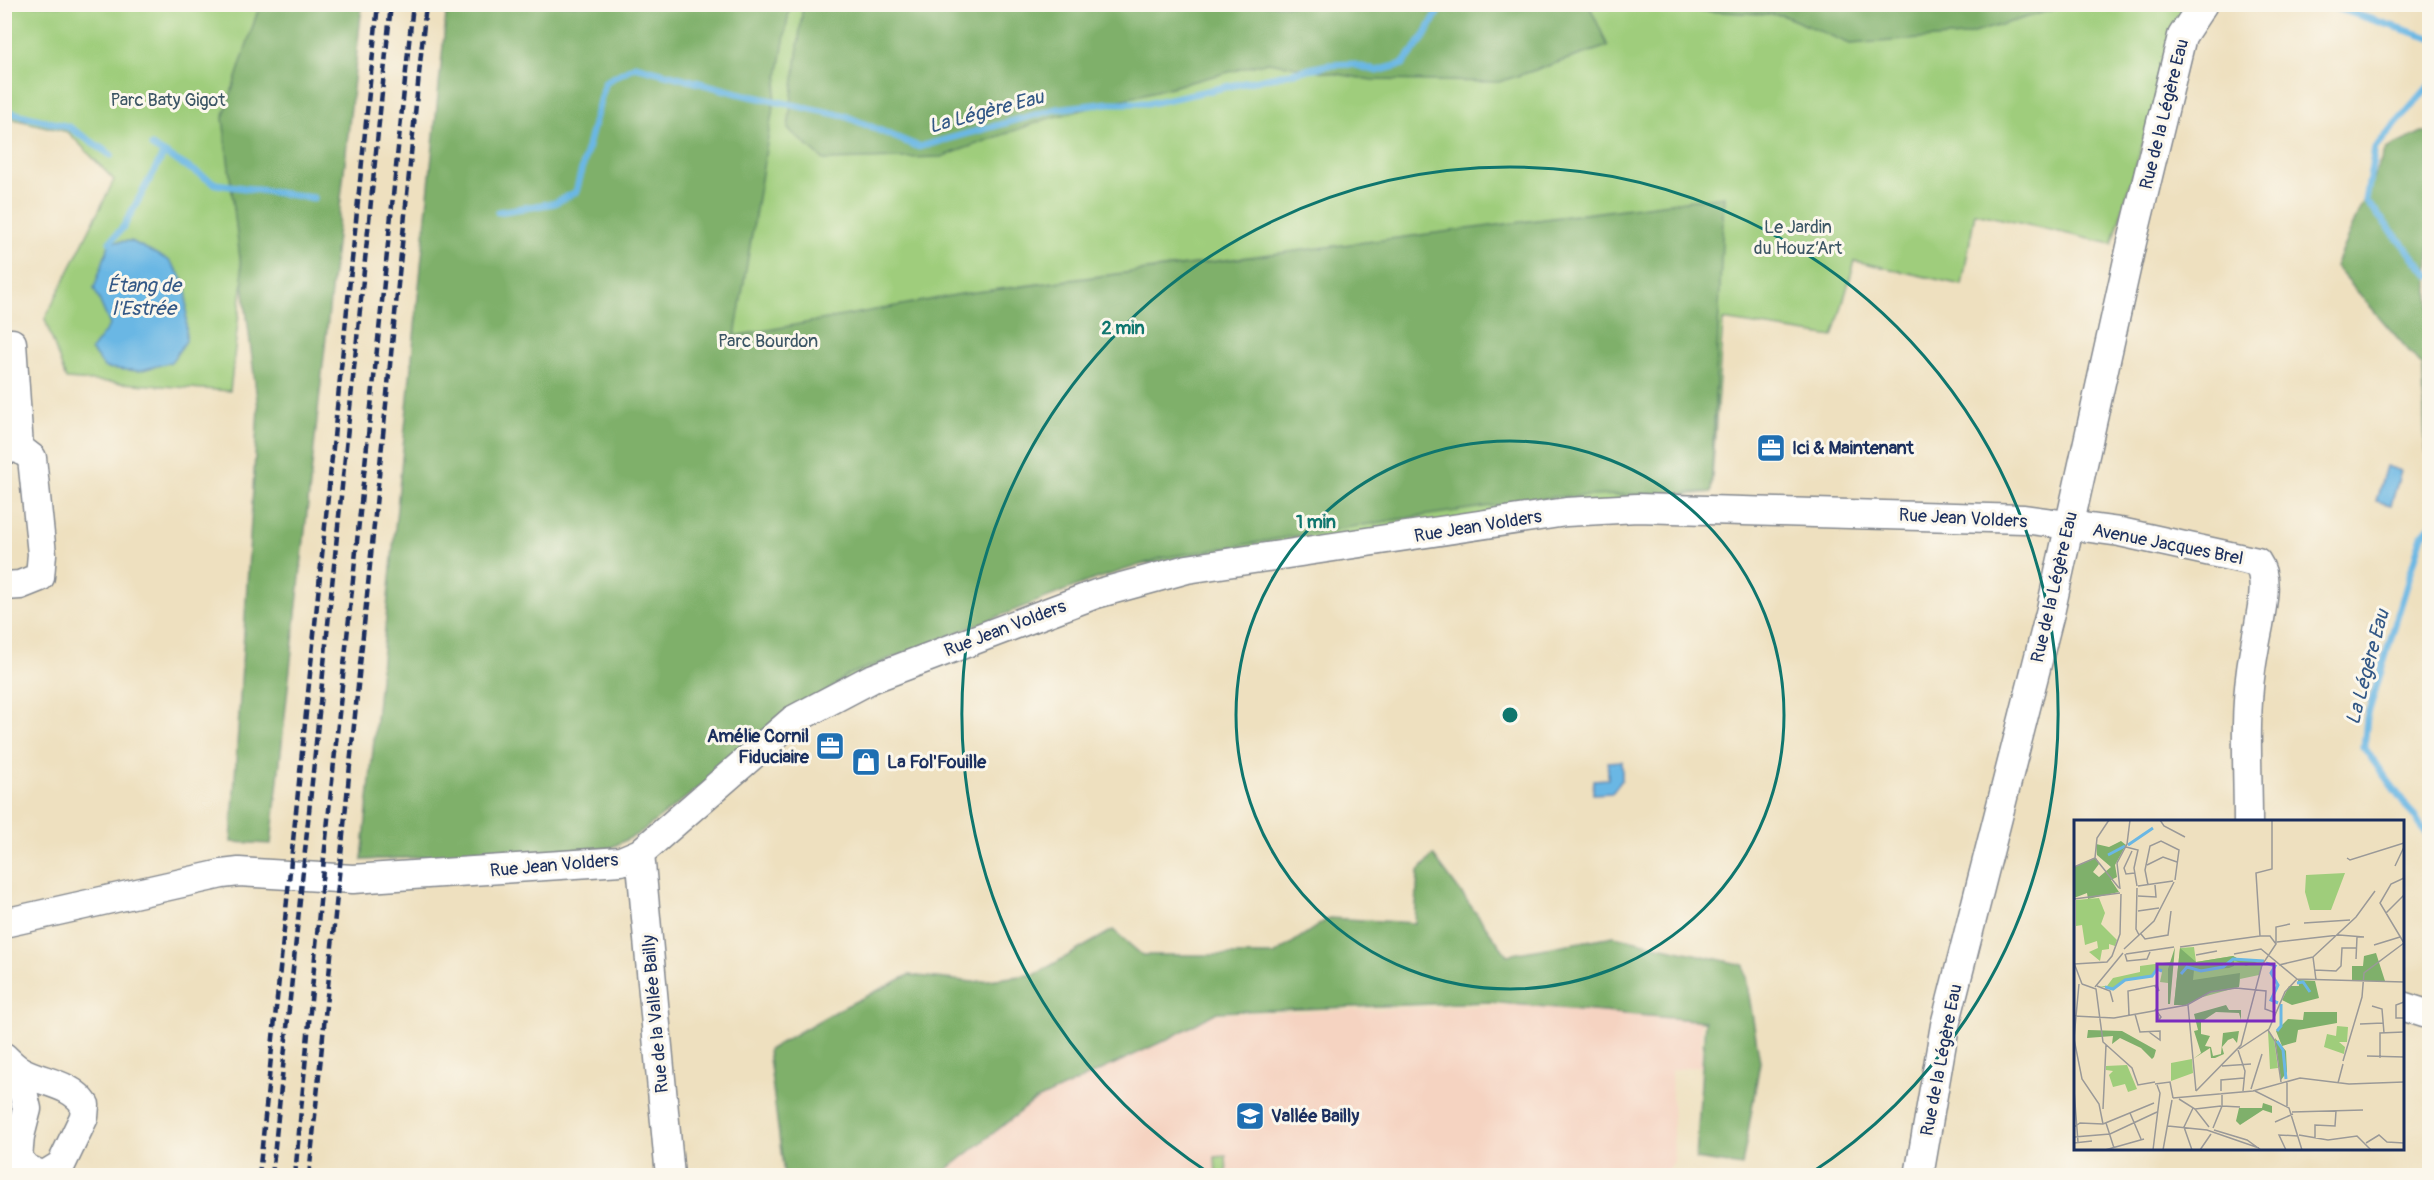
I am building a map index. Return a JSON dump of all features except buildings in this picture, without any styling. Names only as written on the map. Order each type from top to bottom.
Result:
[{"type":"street","name":"Rue de la Légère Eau","points":[[1919,1176],[1945,1025],[2051,609],[2132,242],[2182,36],[2203,4]]},
{"type":"street","points":[[4,586],[20,585],[40,577],[42,554],[32,458],[12,449],[12,343]]},
{"type":"street","name":"Rue Jean Volders","points":[[4,923],[222,874],[352,879],[621,861],[640,853],[771,737],[793,720],[812,710],[871,680],[1096,594],[1187,569],[1566,512],[1637,508],[2024,519],[2068,526]]},
{"type":"street","name":"Avenue Jacques Brel","points":[[2068,526],[2120,532],[2257,562],[2262,569],[2263,603],[2251,671],[2248,718],[2248,820]]},
{"type":"street","name":"Rue de la Vallée Bailly","points":[[640,853],[670,1176]]},
{"type":"street","points":[[2404,1006],[2430,1015]]},
{"type":"street","points":[[11,1064],[64,1087],[80,1096],[85,1105],[84,1117],[61,1165],[43,1176],[26,1168],[18,1158],[20,1136],[27,1109],[11,1064]]},
{"type":"shaded area","name":"Vallée Bailly","points":[[1701,994],[1701,1066],[1671,1070],[1674,1162],[1664,1175],[835,1175],[958,1034],[1222,1014],[1521,1005]]},
{"type":"green space","points":[[260,4],[362,5],[271,844],[231,842],[258,408],[223,118]]},
{"type":"green space","name":"Parc Baty Gigot","points":[[4,5],[275,5],[230,391],[66,379],[45,319],[114,180],[68,132],[5,117]]},
{"type":"green space","name":"Parc Bourdon","points":[[447,5],[2192,5],[2180,23],[2112,244],[1975,213],[1962,285],[1855,261],[1833,337],[1723,320],[1711,492],[1108,569],[906,648],[610,848],[362,860],[436,268]]},
{"type":"green space","name":"Parc Bourdon","points":[[447,5],[790,5],[735,336],[961,294],[1724,196],[1711,492],[1554,497],[1400,519],[1162,558],[1087,582],[848,675],[638,834],[610,848],[362,860]]},
{"type":"green space","points":[[803,5],[1589,5],[1608,46],[1499,82],[1372,80],[1268,62],[1047,119],[941,157],[824,160],[788,129]]},
{"type":"green space","points":[[1677,5],[2069,5],[1963,36],[1850,44],[1782,15],[1683,10]]},
{"type":"green space","points":[[2422,132],[2429,132],[2429,462],[2425,451],[2423,367],[2335,266],[2386,149]]},
{"type":"green space","points":[[1433,855],[1507,955],[1614,936],[1744,965],[1760,1062],[1742,1166],[1696,1159],[1705,1021],[1489,1002],[1217,1012],[1170,1038],[1033,1102],[940,1175],[784,1175],[768,1050],[836,1011],[909,975],[973,982],[1036,974],[1113,930],[1142,955],[1274,955],[1329,918],[1415,923],[1418,872]]},
{"type":"green space","points":[[1226,1156],[1227,1175],[1216,1175],[1215,1157]]},
{"type":"water","name":"Étang de l'Estrée","points":[[131,241],[170,261],[187,285],[186,341],[171,362],[139,371],[105,368],[91,350],[110,325],[94,288],[110,242]]},
{"type":"water","points":[[2386,466],[2401,471],[2391,505],[2376,501]]},
{"type":"water","points":[[1622,761],[1622,780],[1612,793],[1593,794],[1593,780],[1608,779],[1608,762]]},
{"type":"waterway","name":"La Légère Eau","points":[[498,212],[555,203],[576,192],[605,82],[635,66],[745,95],[845,116],[919,147],[1056,109],[1109,103],[1151,103],[1328,65],[1352,64],[1377,71],[1403,64],[1424,37],[1442,4]]},
{"type":"waterway","name":"La Légère Eau","points":[[2323,4],[2430,38]]},
{"type":"waterway","name":"La Légère Eau","points":[[2430,85],[2375,148],[2366,201],[2430,276]]},
{"type":"waterway","name":"La Légère Eau","points":[[4,111],[69,127],[111,155]]},
{"type":"waterway","name":"La Légère Eau","points":[[152,146],[216,184],[314,198]]},
{"type":"waterway","points":[[110,242],[124,226],[164,153]]},
{"type":"waterway","name":"La Légère Eau","points":[[2430,526],[2422,535],[2367,717],[2364,748],[2430,838]]},
{"type":"railway","points":[[259,1176],[378,4]]},
{"type":"railway","points":[[272,1176],[391,4]]},
{"type":"railway","points":[[295,1176],[324,858],[413,4]]},
{"type":"railway","points":[[309,1176],[426,4]]},
{"type":"place","name":"Ici & Maintenant","points":[[1771,448]]},
{"type":"place","name":"Amélie Cornil Fiduciaire","points":[[830,746]]},
{"type":"place","name":"La Fol'Fouille","points":[[866,762]]},
{"type":"place","name":"Vallée Bailly","points":[[1250,1116]]},
{"type":"park label","name":"Le Jardin du Houz’Art","points":[[1798,237]]}]
